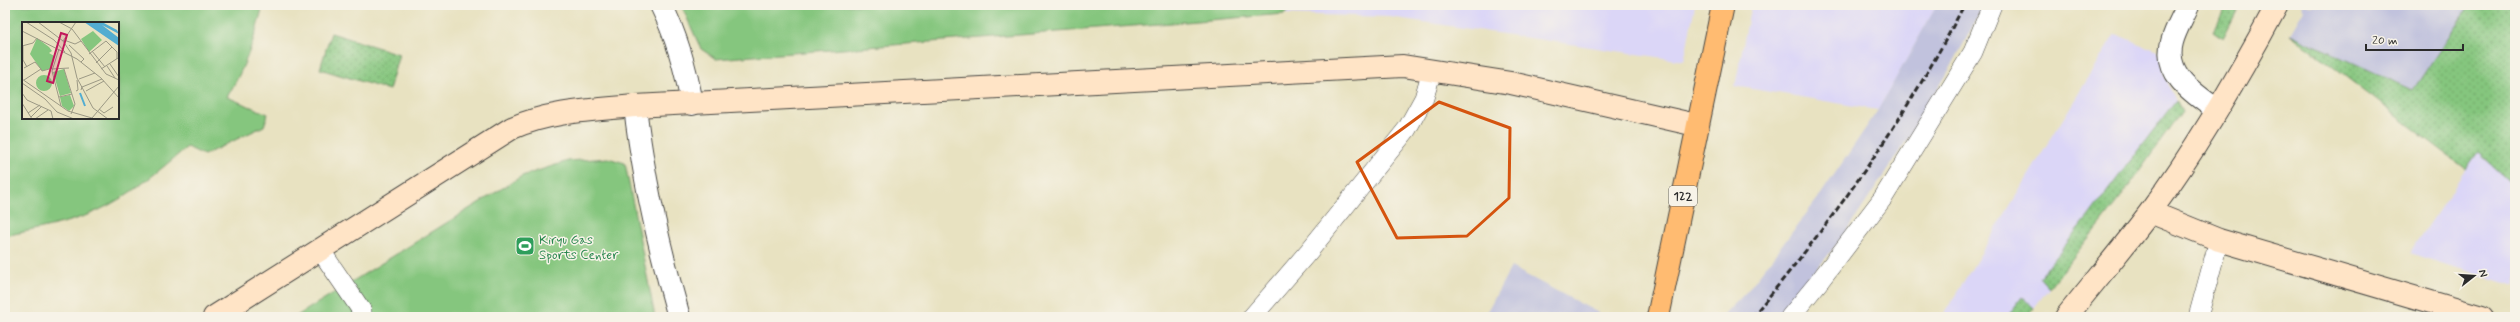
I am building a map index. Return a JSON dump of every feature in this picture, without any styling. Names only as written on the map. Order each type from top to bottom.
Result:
[{"type":"highway","name":"122","points":[[1658,317],[1696,125],[1723,5]]},
{"type":"street","points":[[661,5],[674,31],[683,61],[692,104]]},
{"type":"street","points":[[2188,5],[2171,43],[2176,73],[2186,88],[2217,110]]},
{"type":"street","points":[[2066,317],[2150,212],[2217,110],[2278,5]]},
{"type":"street","points":[[214,317],[321,251],[512,128],[530,120],[555,114],[635,106],[1355,67],[1403,66],[1511,83],[1696,125]]},
{"type":"street","points":[[635,106],[643,169],[679,317]]},
{"type":"street","points":[[2150,212],[2219,240],[2482,317]]},
{"type":"lane","points":[[1790,317],[1823,277],[1883,198],[1973,52],[1992,5]]},
{"type":"lane","points":[[1256,316],[1407,129],[1424,98],[1432,70]]},
{"type":"lane","points":[[2198,317],[2219,240]]},
{"type":"lane","points":[[321,251],[362,311]]},
{"type":"highlighted area","points":[[1439,102],[1510,128],[1509,198],[1467,236],[1397,238],[1357,162]]},
{"type":"shaded area","points":[[1293,5],[1695,5],[1684,61],[1390,17],[1285,14]]},
{"type":"shaded area","points":[[1751,5],[1937,5],[1878,110],[1735,86]]},
{"type":"shaded area","points":[[1937,5],[1984,5],[1950,69],[1907,140],[1845,234],[1797,294],[1775,317],[1722,317],[1747,291],[1819,197],[1878,110]]},
{"type":"shaded area","points":[[2301,5],[2470,5],[2413,90],[2290,34],[2304,10]]},
{"type":"shaded area","points":[[2115,34],[2158,51],[2164,75],[2176,100],[2088,217],[2039,277],[2049,288],[2034,308],[2022,298],[2007,317],[1942,317]]},
{"type":"shaded area","points":[[2478,152],[2515,186],[2515,286],[2410,253]]},
{"type":"shaded area","points":[[1511,267],[1606,317],[1484,317]]},
{"type":"green space","points":[[5,5],[263,5],[249,52],[227,97],[268,114],[264,126],[204,155],[187,147],[155,174],[109,205],[86,216],[5,236]]},
{"type":"green space","points":[[681,5],[1293,5],[1285,14],[716,59],[701,49]]},
{"type":"green space","points":[[2227,5],[2240,5],[2223,38],[2213,31]]},
{"type":"green space","points":[[2470,5],[2515,5],[2515,186],[2478,152],[2466,169],[2290,34],[2413,90]]},
{"type":"green space","points":[[331,33],[399,54],[389,90],[320,69]]},
{"type":"green space","points":[[2176,100],[2182,111],[2124,193],[2049,288],[2039,277],[2088,217]]},
{"type":"green space","name":"Kiryu Gas Sports Center","points":[[608,158],[625,163],[655,317],[295,317],[522,176],[568,161]]},
{"type":"green space","points":[[2022,297],[2034,308],[2027,317],[2007,317]]},
{"type":"railway","points":[[1752,317],[1811,244],[1867,167],[1918,88],[1964,5]]},
{"type":"place","name":"Kiryu Gas Sports Center","points":[[525,246]]}]
